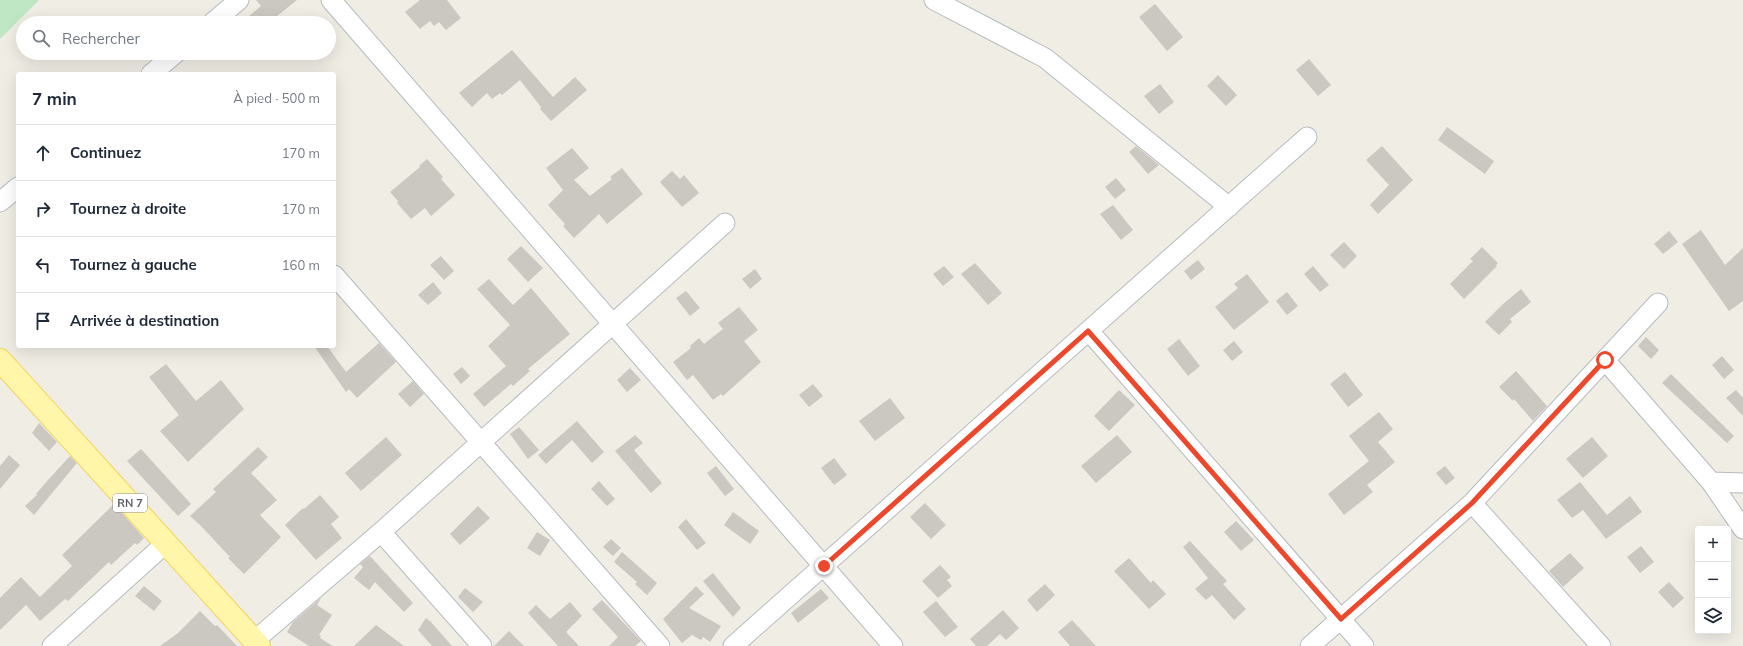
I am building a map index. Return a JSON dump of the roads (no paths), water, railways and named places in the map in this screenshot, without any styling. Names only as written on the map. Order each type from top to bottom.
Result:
[{"type":"main road","name":"RN 7","points":[[0,360],[257,643]]},
{"type":"street","points":[[220,16],[239,0]]},
{"type":"street","points":[[331,0],[893,646]]},
{"type":"street","points":[[934,0],[1045,58],[1229,207]]},
{"type":"street","points":[[156,72],[169,60]]},
{"type":"street","points":[[733,646],[1307,138]]},
{"type":"street","points":[[0,202],[16,189]]},
{"type":"street","points":[[257,643],[725,223]]},
{"type":"street","points":[[336,277],[660,646]]},
{"type":"street","points":[[1310,646],[1472,503],[1658,303]]},
{"type":"street","points":[[1088,331],[1364,646]]},
{"type":"street","points":[[1605,360],[1711,482],[1743,530]]},
{"type":"street","points":[[1711,482],[1743,483]]},
{"type":"street","points":[[1472,503],[1601,646]]},
{"type":"street","points":[[381,532],[482,646]]},
{"type":"street","points":[[52,646],[166,544]]}]
